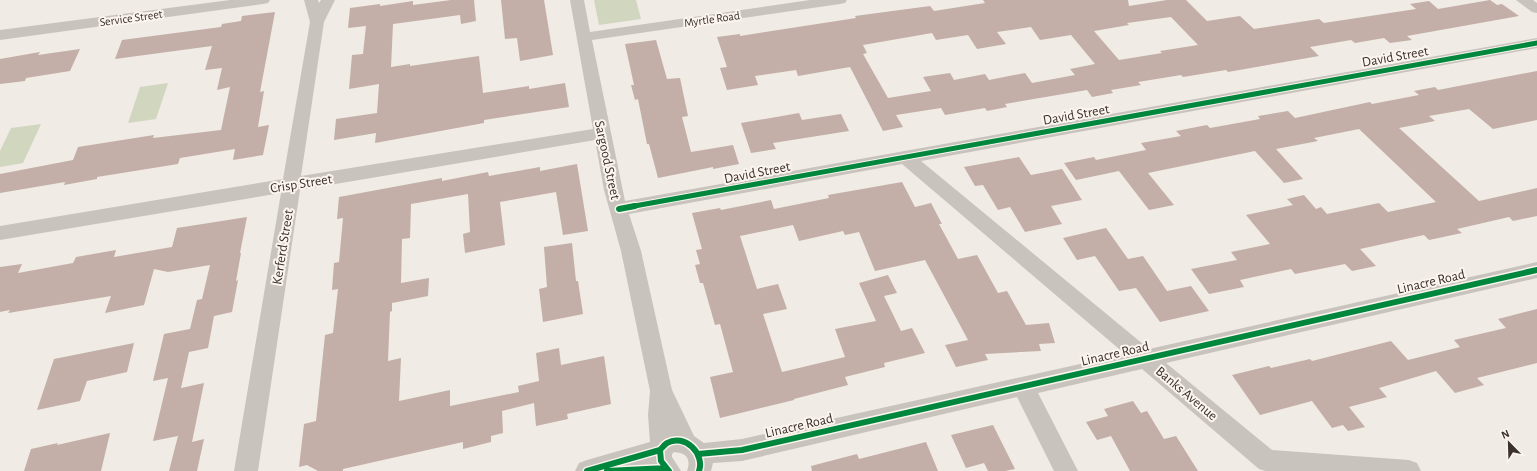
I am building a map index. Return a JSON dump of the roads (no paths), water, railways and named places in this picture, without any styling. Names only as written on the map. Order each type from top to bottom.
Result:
[{"type":"street","name":"Service Street","points":[[0,35],[270,0]]},
{"type":"street","name":"Kerferd Street","points":[[312,0],[318,22]]},
{"type":"street","name":"Kerferd Street","points":[[246,471],[318,22],[328,0]]},
{"type":"street","name":"Sargood Street","points":[[577,0],[602,133],[661,390],[696,458]]},
{"type":"street","name":"Myrtle Road","points":[[584,37],[840,0]]},
{"type":"street","points":[[1523,0],[1537,10]]},
{"type":"street","name":"David Street","points":[[619,210],[1537,43]]},
{"type":"street","name":"Crisp Street","points":[[0,233],[602,133]]},
{"type":"street","name":"Banks Avenue","points":[[905,157],[1267,461],[1409,471]]},
{"type":"street","name":"Linacre Road","points":[[665,459],[673,441],[696,458],[742,450],[1537,270]]},
{"type":"street","points":[[1023,386],[1066,471]]},
{"type":"street","name":"Sargood Street","points":[[661,390],[659,415],[665,459]]},
{"type":"street","points":[[587,471],[665,459]]},
{"type":"street","points":[[606,471],[665,459]]}]
